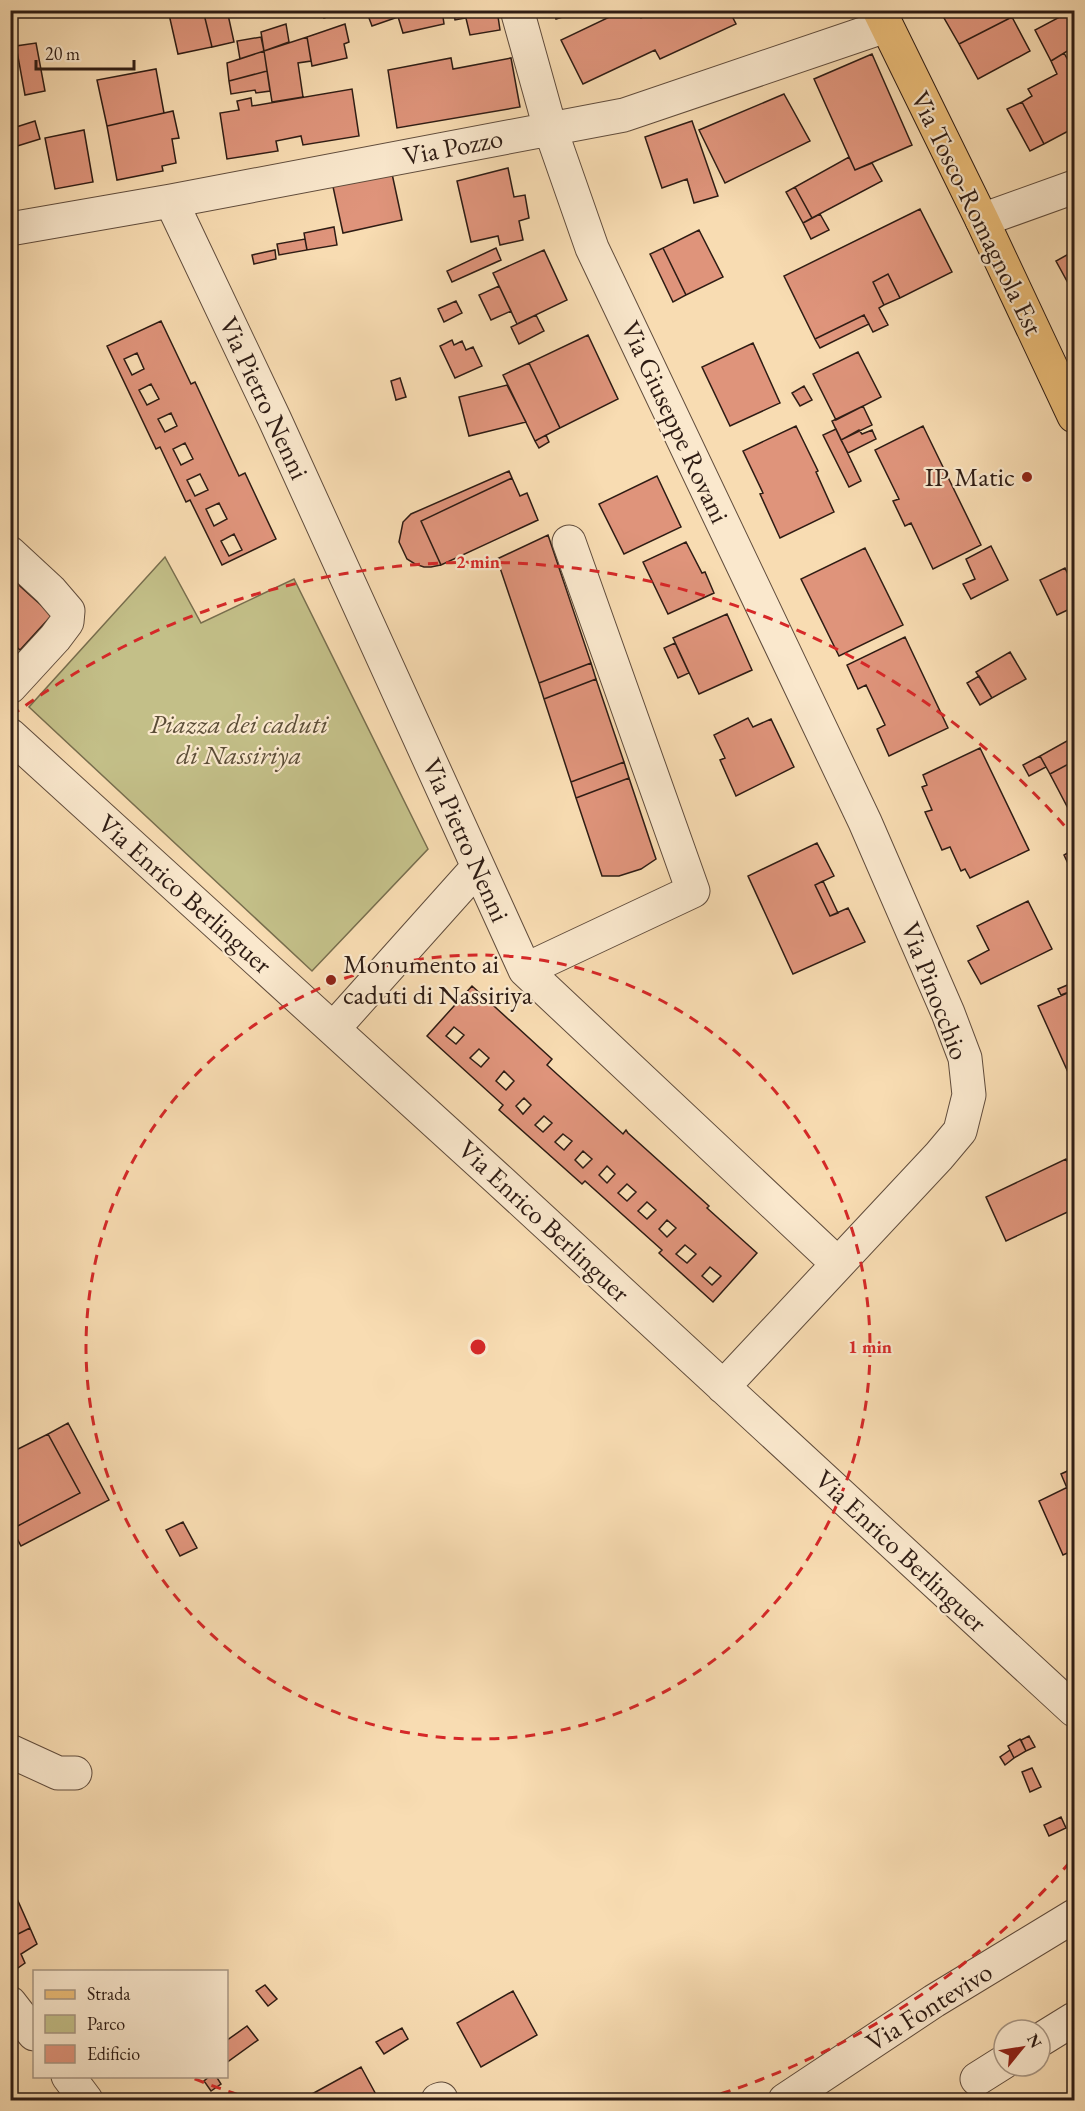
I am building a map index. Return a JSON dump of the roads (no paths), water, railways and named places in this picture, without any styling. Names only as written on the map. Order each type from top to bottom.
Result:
[{"type":"main road","name":"Via Tosco-Romagnola Est","points":[[883,18],[982,220],[1074,416]]},
{"type":"street","name":"Via Giuseppe Rovani","points":[[517,10],[550,128],[592,248],[865,822]]},
{"type":"street","name":"Via Pozzo","points":[[10,229],[171,201],[624,115],[883,18]]},
{"type":"street","points":[[982,220],[1074,187]]},
{"type":"street","name":"Via Pietro Nenni","points":[[171,201],[275,420],[525,970],[838,1264]]},
{"type":"street","points":[[525,970],[693,891],[569,542]]},
{"type":"street","points":[[10,553],[50,590],[68,611],[67,622],[56,638],[10,687]]},
{"type":"street","name":"Via Enrico Berlinguer","points":[[10,735],[1074,1710]]},
{"type":"street","name":"Via Pinocchio","points":[[838,1264],[960,1131],[969,1095],[965,1058],[948,1013],[865,822]]},
{"type":"street","points":[[333,1029],[478,867]]},
{"type":"street","points":[[723,1387],[838,1264]]},
{"type":"street","points":[[10,1751],[58,1773],[75,1773]]},
{"type":"street","name":"Via Fontevivo","points":[[785,2100],[934,2001],[1074,1916]]},
{"type":"street","points":[[10,2003],[33,2033]]},
{"type":"street","points":[[1052,2033],[1074,2019]]},
{"type":"street","points":[[70,2078],[86,2100]]},
{"type":"place","name":"IP Matic","points":[[1027,477]]},
{"type":"place","name":"Monumento ai caduti di Nassiriya","points":[[331,980]]},
{"type":"park label","name":"Piazza dei caduti di Nassiriya","points":[[239,740]]}]
